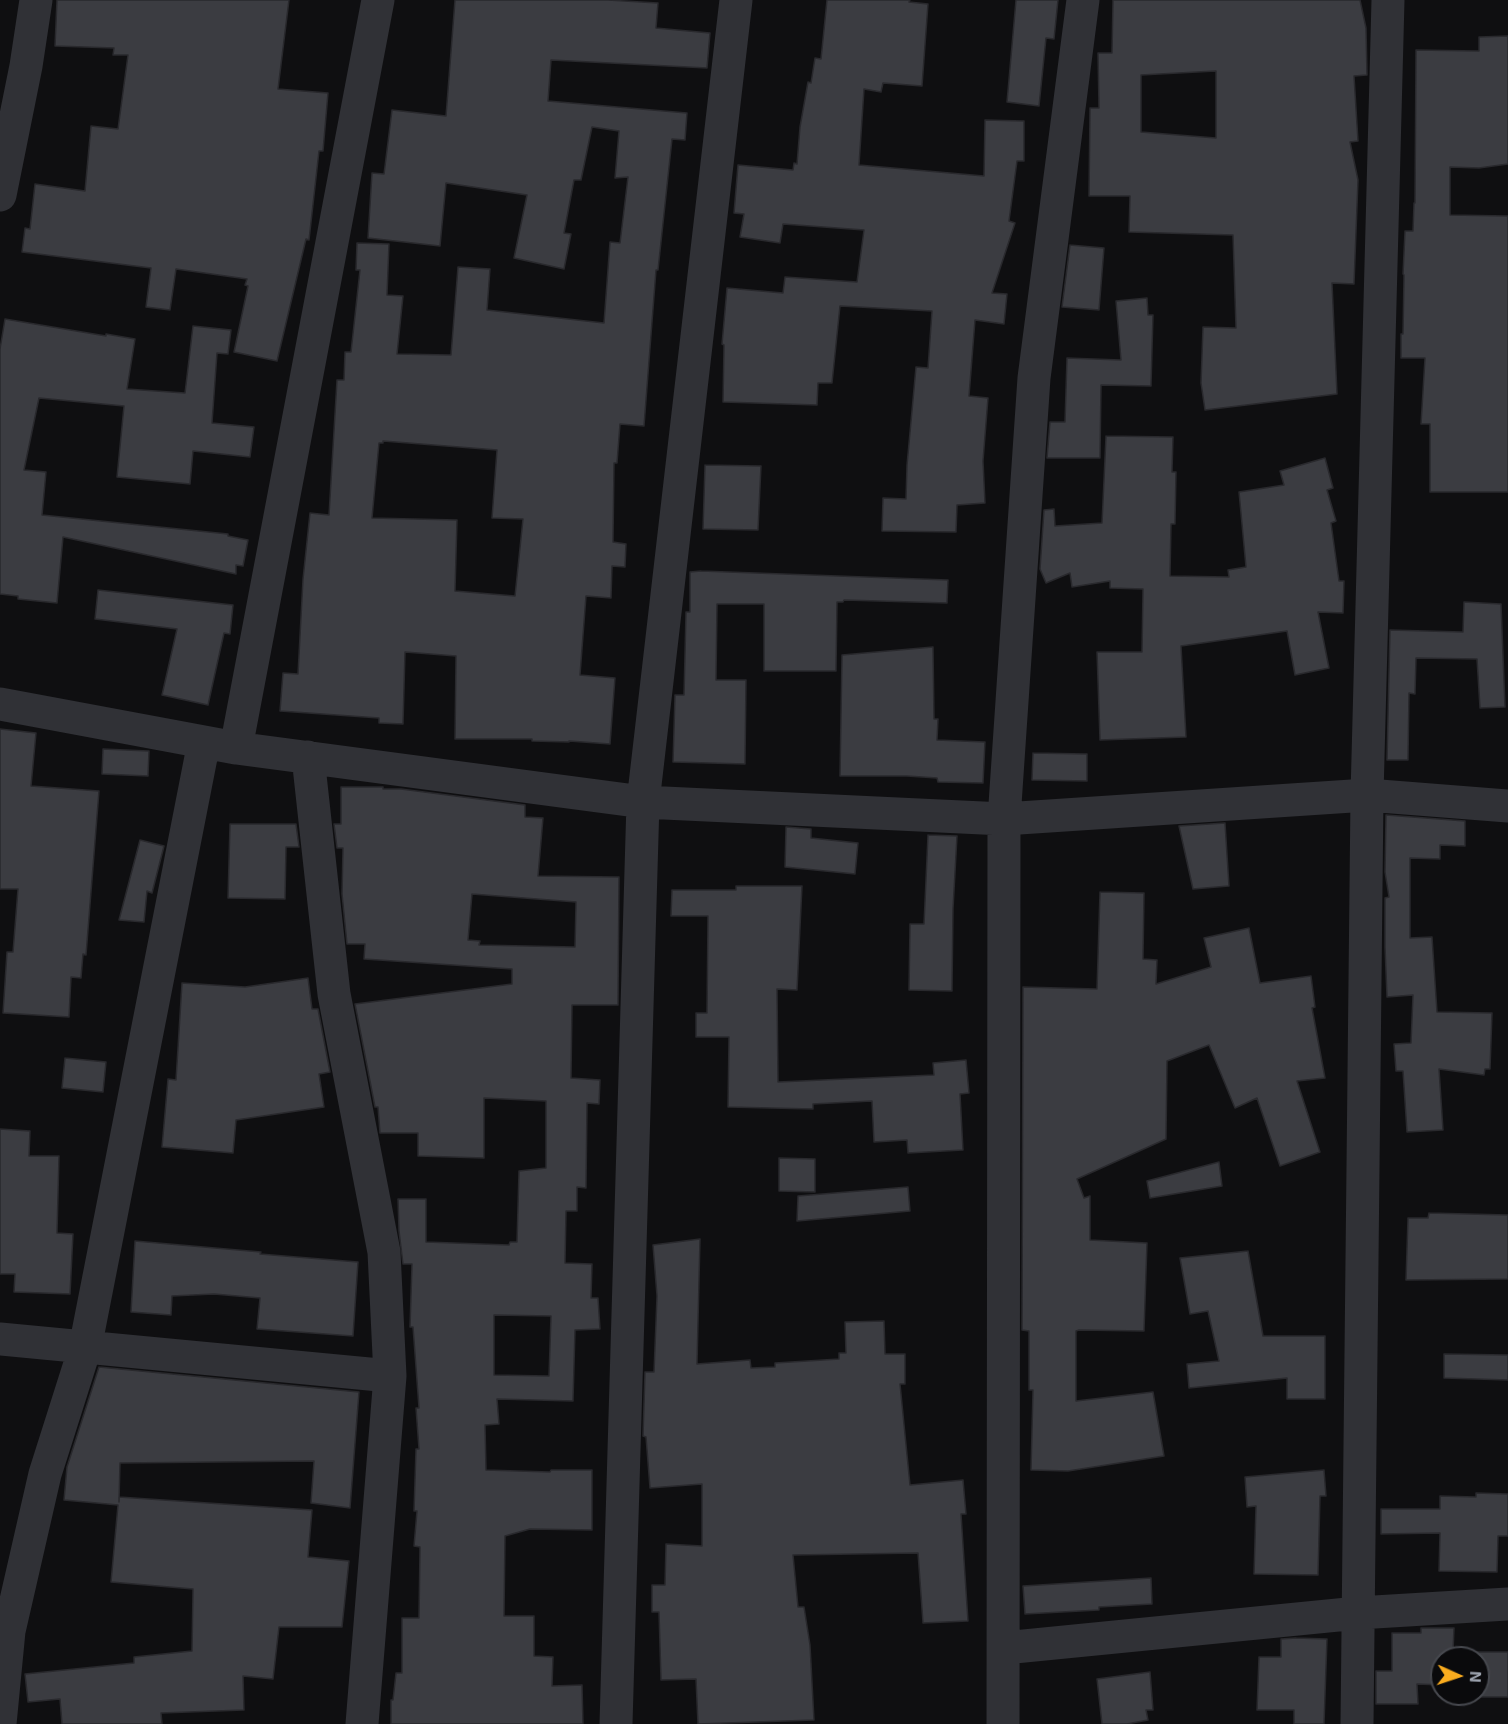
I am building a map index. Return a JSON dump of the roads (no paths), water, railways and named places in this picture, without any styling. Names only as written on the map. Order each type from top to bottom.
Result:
[{"type":"street","points":[[0,195],[26,66],[36,0]]},
{"type":"street","points":[[236,748],[378,0]]},
{"type":"street","points":[[616,1724],[643,802],[736,0]]},
{"type":"street","points":[[1003,1724],[1004,819],[1034,378],[1083,0]]},
{"type":"street","points":[[1357,1724],[1367,795],[1388,0]]},
{"type":"street","points":[[0,704],[236,748],[643,802],[1004,819],[1367,795],[1508,806]]},
{"type":"street","points":[[0,1724],[9,1631],[45,1474],[85,1348],[204,742]]},
{"type":"street","points":[[308,757],[334,994],[384,1252],[390,1376],[362,1724]]},
{"type":"street","points":[[0,1339],[390,1376]]},
{"type":"street","points":[[1004,1648],[1358,1613],[1508,1604]]}]
